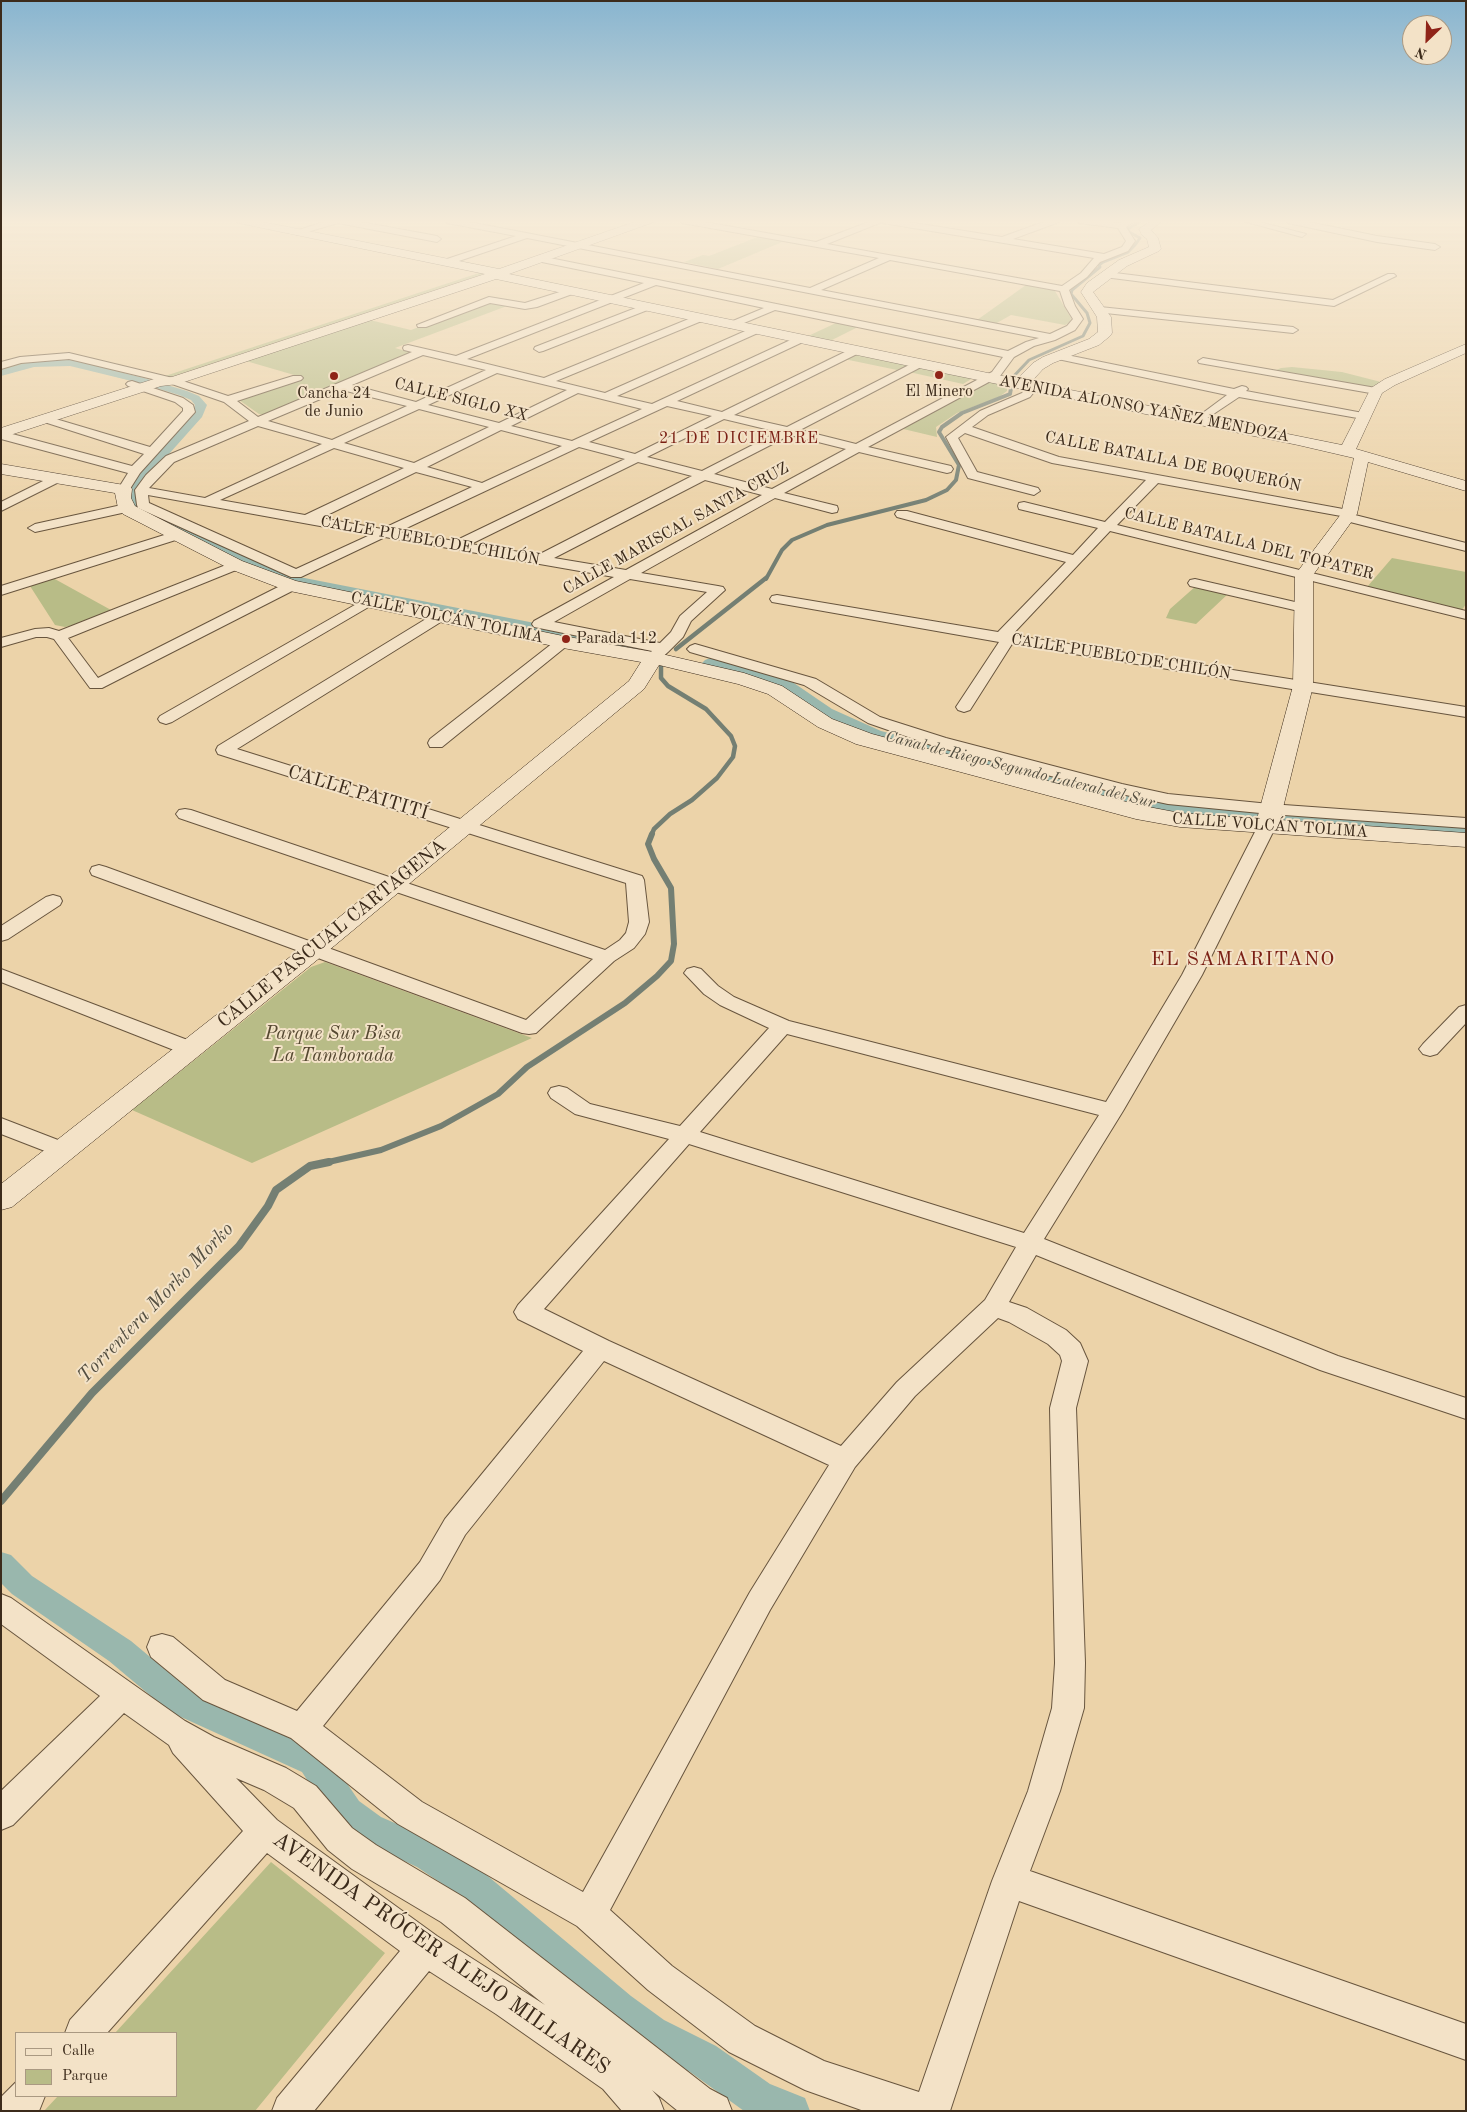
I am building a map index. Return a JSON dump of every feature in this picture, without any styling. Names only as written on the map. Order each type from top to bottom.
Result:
[{"type":"street","points":[[1,434],[359,319]]},
{"type":"street","points":[[422,324],[437,319]]},
{"type":"street","points":[[456,360],[561,319]]},
{"type":"street","points":[[530,347],[612,319]]},
{"type":"street","points":[[544,382],[699,319]]},
{"type":"street","name":"AVENIDA ALONSO YAÑEZ MENDOZA","points":[[703,319],[1347,451],[1466,486]]},
{"type":"street","points":[[732,325],[747,319]]},
{"type":"street","points":[[832,319],[1010,355],[1030,344],[1051,338],[1071,328],[1078,319]]},
{"type":"street","points":[[859,324],[870,319]]},
{"type":"street","points":[[954,319],[1051,338]]},
{"type":"street","points":[[1034,491],[972,475],[952,437],[984,413],[1026,395],[1018,384],[1038,366],[1100,338],[1104,333],[1104,319]]},
{"type":"street","points":[[1183,319],[1293,330]]},
{"type":"street","points":[[605,397],[756,330]]},
{"type":"street","points":[[1,643],[35,633],[49,632],[59,636],[96,685],[293,580],[384,534],[801,339]]},
{"type":"street","points":[[504,341],[557,354]]},
{"type":"street","points":[[404,347],[422,346],[456,360],[653,408]]},
{"type":"street","points":[[35,528],[126,508],[123,498],[150,478],[170,459],[341,386],[422,346]]},
{"type":"street","points":[[1347,451],[1362,416],[1376,391],[1390,382],[1466,348]]},
{"type":"street","points":[[456,546],[855,351]]},
{"type":"street","name":"CALLE MARISCAL SANTA CRUZ","points":[[664,657],[637,642],[539,624],[857,448],[996,374],[1010,355]]},
{"type":"street","points":[[1,366],[20,360],[69,356],[156,384],[228,400],[258,422],[484,487]]},
{"type":"street","points":[[1057,356],[1176,382],[1362,416]]},
{"type":"street","points":[[575,358],[593,362]]},
{"type":"street","points":[[1203,362],[1376,391]]},
{"type":"street","points":[[540,560],[701,475],[919,364]]},
{"type":"street","points":[[1,376],[28,367],[64,366],[112,379],[156,384],[179,400],[189,407],[189,412],[134,471],[133,489],[143,505],[293,580]]},
{"type":"street","points":[[208,501],[495,370]]},
{"type":"street","points":[[1200,420],[1264,372]]},
{"type":"street","points":[[228,400],[297,378]]},
{"type":"street","name":"CALLE SIGLO XX","points":[[341,386],[500,427],[636,458],[832,509]]},
{"type":"street","points":[[308,519],[576,390]]},
{"type":"street","points":[[666,402],[947,469]]},
{"type":"street","points":[[45,419],[152,452]]},
{"type":"street","name":"CALLE BATALLA DE BOQUERÓN","points":[[963,428],[1056,460],[1348,515],[1466,547]]},
{"type":"street","points":[[1,434],[134,471]]},
{"type":"street","points":[[589,1914],[760,1601],[845,1460],[906,1389],[994,1307],[1030,1243],[1112,1111],[1192,975],[1268,818],[1303,686],[1304,575],[1348,515],[1361,460],[1366,457]]},
{"type":"street","name":"CALLE PUEBLO DE CHILÓN","points":[[1,469],[208,501],[384,534],[718,590],[685,619],[664,657]]},
{"type":"street","points":[[1,507],[57,478]]},
{"type":"street","points":[[964,707],[1005,639],[1076,560],[1156,478]]},
{"type":"street","name":"CALLE BATALLA DEL TOPATER","points":[[1024,506],[1466,614]]},
{"type":"street","name":"CALLE VOLCÁN TOLIMA","points":[[126,508],[236,565],[366,602],[439,618],[563,642],[664,657],[761,684],[775,690],[833,726],[886,745],[1143,814],[1180,820],[1268,818],[1466,823]]},
{"type":"street","points":[[902,514],[1076,560]]},
{"type":"street","points":[[1,591],[177,535]]},
{"type":"street","points":[[59,636],[236,565]]},
{"type":"street","points":[[1195,583],[1303,608]]},
{"type":"street","name":"CALLE PUEBLO DE CHILÓN","points":[[777,599],[1005,639],[1466,712]]},
{"type":"street","points":[[166,719],[366,602]]},
{"type":"street","name":"CALLE PAITITÍ","points":[[439,618],[224,750],[635,880],[639,922],[637,928],[627,944],[607,957]]},
{"type":"street","points":[[436,743],[563,642]]},
{"type":"street","name":"CALLE VOLCÁN TOLIMA","points":[[695,648],[810,682],[874,720],[940,742],[1121,789],[1268,818],[1466,840]]},
{"type":"street","name":"CALLE PASCUAL CARTAGENA","points":[[1,1200],[393,886],[637,685],[664,657]]},
{"type":"street","points":[[99,871],[313,951],[529,1028],[607,957],[185,814]]},
{"type":"street","points":[[1,935],[53,901]]},
{"type":"street","points":[[694,973],[711,990],[727,1001],[782,1026],[1112,1111]]},
{"type":"street","points":[[1,976],[190,1049]]},
{"type":"street","points":[[1430,1049],[1466,1011]]},
{"type":"street","points":[[782,1026],[527,1312],[600,1348],[845,1460]]},
{"type":"street","points":[[559,1093],[583,1109],[684,1135],[1030,1243],[1329,1364],[1466,1409]]},
{"type":"street","points":[[1,1125],[63,1150]]},
{"type":"street","points":[[931,2111],[1009,1881],[1044,1791],[1068,1708],[1070,1663],[1063,1408],[1075,1361],[1071,1350],[1057,1337],[1018,1315],[994,1307]]},
{"type":"street","points":[[302,1728],[430,1571],[455,1527],[600,1348]]},
{"type":"street","name":"AVENIDA PRÓCER ALEJO MILLARES","points":[[1,1607],[174,1731],[203,1748],[276,1779],[305,1797],[340,1839],[364,1857],[453,1910],[701,2108]]},
{"type":"street","points":[[162,1647],[214,1690],[302,1728],[410,1813],[589,1914],[660,1978],[742,2039],[818,2077],[921,2111]]},
{"type":"street","points":[[1,1814],[123,1694]]},
{"type":"street","name":"AVENIDA PRÓCER ALEJO MILLARES","points":[[174,1731],[228,1794],[265,1831],[425,1948],[509,2001],[616,2076],[646,2111]]},
{"type":"street","points":[[84,2032],[265,1831]]},
{"type":"street","points":[[1009,1881],[1466,2042]]},
{"type":"street","points":[[290,2111],[425,1948]]},
{"type":"street","points":[[14,2111],[26,2097]]},
{"type":"green space","points":[[340,319],[349,319],[165,379],[162,377]]},
{"type":"green space","points":[[441,319],[474,319],[395,348],[413,353],[265,415],[259,414],[239,400],[301,377],[246,361],[370,320],[411,330]]},
{"type":"green space","points":[[979,319],[1005,319],[995,324],[977,320]]},
{"type":"green space","points":[[1030,319],[1071,319],[1070,322],[1065,325]]},
{"type":"green space","points":[[838,322],[860,326],[828,342],[806,337]]},
{"type":"green space","points":[[854,354],[906,364],[906,366],[897,370],[844,359]]},
{"type":"green space","points":[[62,358],[74,359],[152,381],[143,384],[76,366],[59,364],[37,365],[1,374],[1,369],[25,362]]},
{"type":"green space","points":[[922,367],[973,378],[963,384],[909,372]]},
{"type":"green space","points":[[1292,367],[1342,372],[1381,382],[1370,388],[1274,371]]},
{"type":"green space","points":[[989,382],[1007,385],[1007,391],[999,397],[957,413],[936,427],[937,437],[899,428]]},
{"type":"green space","points":[[1392,558],[1466,572],[1466,604],[1462,610],[1367,587]]},
{"type":"green space","points":[[53,578],[111,610],[78,624],[65,627],[55,625],[30,586]]},
{"type":"green space","points":[[1196,586],[1229,593],[1196,624],[1166,618],[1170,609]]},
{"type":"green space","name":"Parque Sur Bisa La Tamborada","points":[[325,962],[532,1038],[252,1163],[132,1110],[311,967]]},
{"type":"green space","points":[[271,1862],[385,1953],[255,2111],[44,2111],[57,2097],[178,2097],[178,2032],[116,2032]]},
{"type":"waterway","name":"Torrentera Morko Morko","points":[[1012,378],[1029,360],[1083,336],[1090,323],[1089,319]]},
{"type":"waterway","name":"Canal de Riego Segundo Lateral del Sur","points":[[1,373],[33,364],[70,363],[140,380],[195,398],[201,405],[198,415],[139,480],[134,488],[132,505],[279,577],[632,647]]},
{"type":"waterway","name":"Torrentera Morko Morko","points":[[766,579],[782,550],[792,540],[827,525],[926,500],[947,490],[956,480],[959,465],[939,432],[942,427],[962,413],[1010,394],[1013,377]]},
{"type":"waterway","name":"Torrentera Morko Morko","points":[[676,649],[766,578]]},
{"type":"waterway","name":"Canal de Riego Segundo Lateral del Sur","points":[[710,663],[782,682],[826,712],[875,734],[1145,804],[1197,811],[1466,830]]},
{"type":"waterway","name":"Torrentera Morko Morko","points":[[651,836],[654,829],[670,814],[692,800],[717,778],[733,757],[735,746],[731,736],[706,709],[668,686],[661,678],[661,667]]},
{"type":"waterway","name":"Torrentera Morko Morko","points":[[324,1163],[381,1150],[441,1126],[498,1094],[527,1067],[625,1003],[657,976],[671,961],[674,944],[671,888],[654,859],[648,844],[652,834]]},
{"type":"waterway","name":"Torrentera Morko Morko","points":[[1,1501],[92,1393],[239,1246],[268,1206],[276,1190],[310,1166],[329,1162]]},
{"type":"waterway","points":[[1,1564],[22,1585],[120,1651],[181,1702],[313,1761],[347,1812],[369,1828],[429,1855],[465,1879],[618,2009],[651,2033],[703,2059],[758,2098],[792,2111]]},
{"type":"place","name":"El Minero","points":[[939,375]]},
{"type":"place","name":"Cancha 24 de Junio","points":[[334,376]]},
{"type":"place","name":"Parada 112","points":[[566,639]]},
{"type":"district","name":"21 DE DICIEMBRE","points":[[739,439]]},
{"type":"district","name":"EL SAMARITANO","points":[[1243,960]]}]
